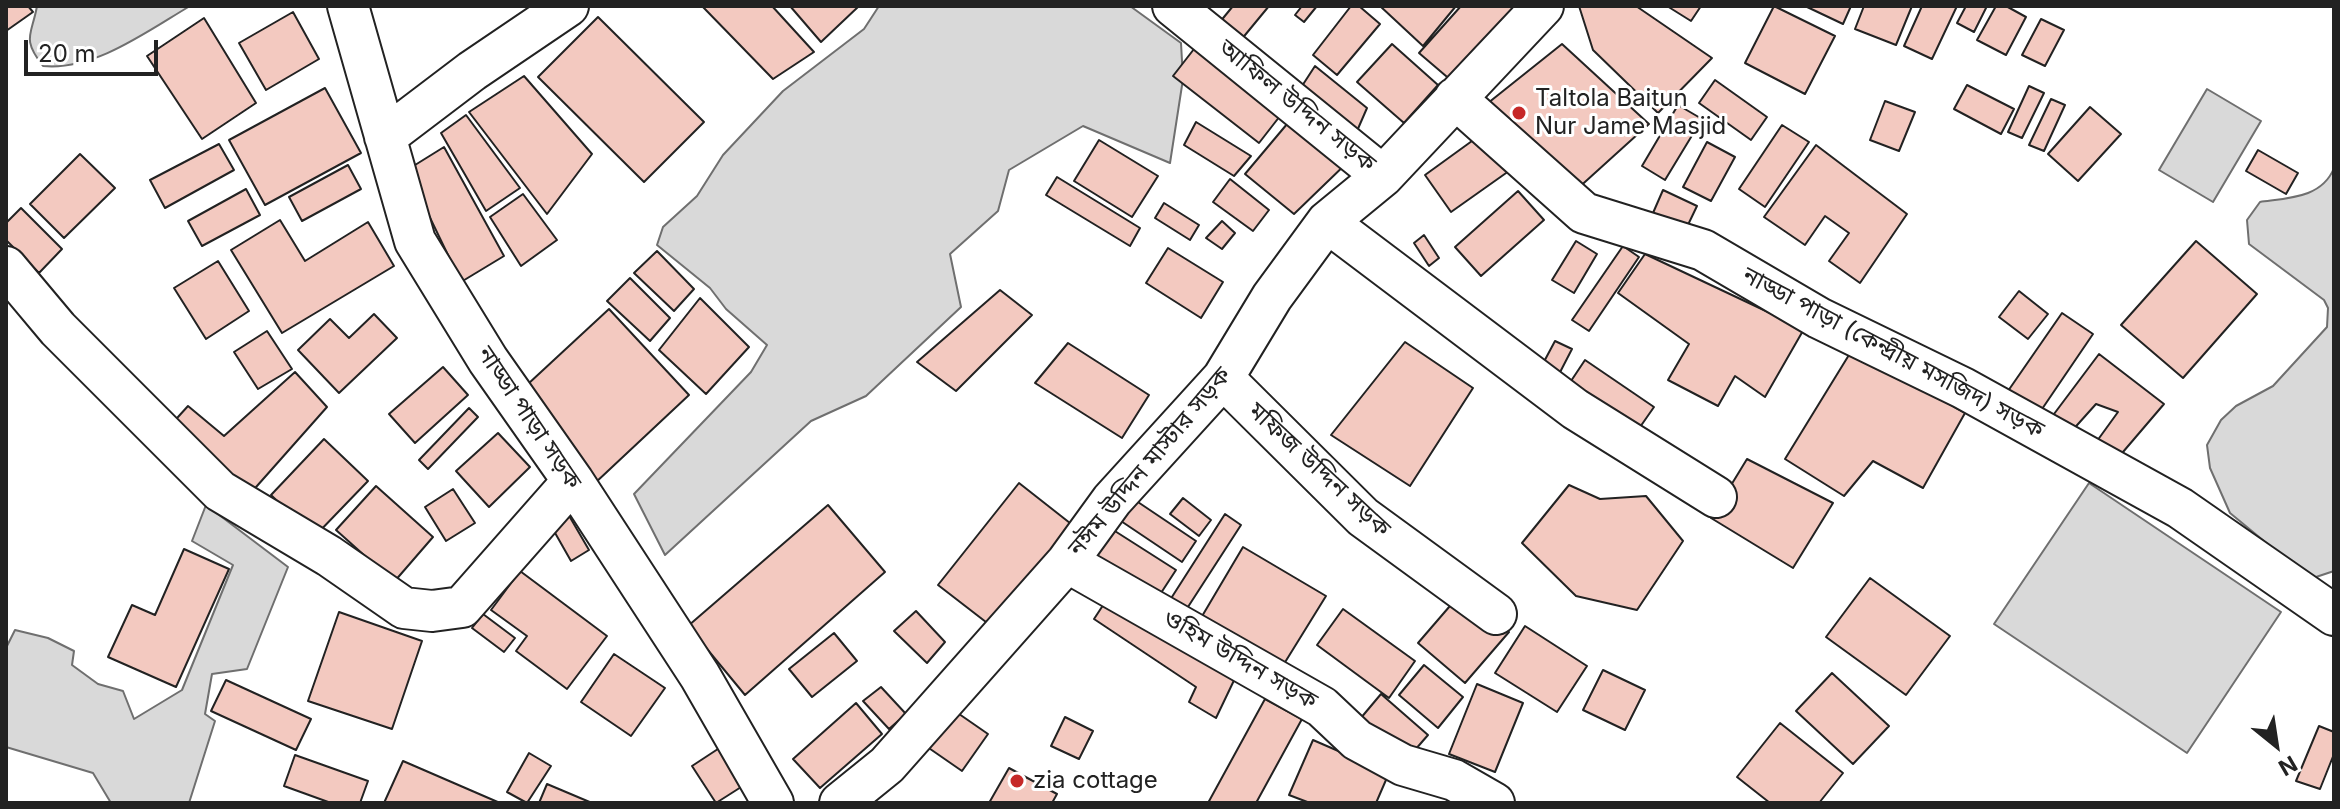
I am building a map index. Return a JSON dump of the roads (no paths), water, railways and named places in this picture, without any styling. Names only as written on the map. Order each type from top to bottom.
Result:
[{"type":"street","name":"নাড্ডা পাড়া সড়ক","points":[[348,6],[415,241],[488,360],[573,481],[700,676],[769,802]]},
{"type":"street","points":[[385,137],[472,71],[568,6]]},
{"type":"street","name":"আফিল উদ্দিন সড়ক","points":[[1173,6],[1383,176]]},
{"type":"street","name":"নঈম উদ্দিন মাস্টার সড়ক","points":[[840,803],[887,765],[1067,562],[1112,500],[1223,378],[1272,297],[1327,222],[1383,176],[1543,6]]},
{"type":"street","name":"নাড্ডা পাড়া (কেন্দ্রীয় মসজিদ) সড়ক","points":[[1455,98],[1584,213],[1703,250],[1819,318],[1963,388],[2180,508],[2334,615]]},
{"type":"street","points":[[1327,222],[1575,409],[1716,497]]},
{"type":"street","points":[[6,267],[58,329],[220,491],[329,556],[404,608],[432,611],[462,607],[573,481]]},
{"type":"street","name":"মফিজ উদ্দিন সড়ক","points":[[1223,378],[1363,517],[1496,614]]},
{"type":"street","name":"ওহিম উদ্দিন সড়ক","points":[[1067,562],[1322,707],[1357,740],[1403,765],[1454,780],[1494,803]]},
{"type":"place","name":"Taltola Baitun Nur Jame Masjid","points":[[1519,113]]},
{"type":"place","name":"zia cottage","points":[[1017,781]]}]
